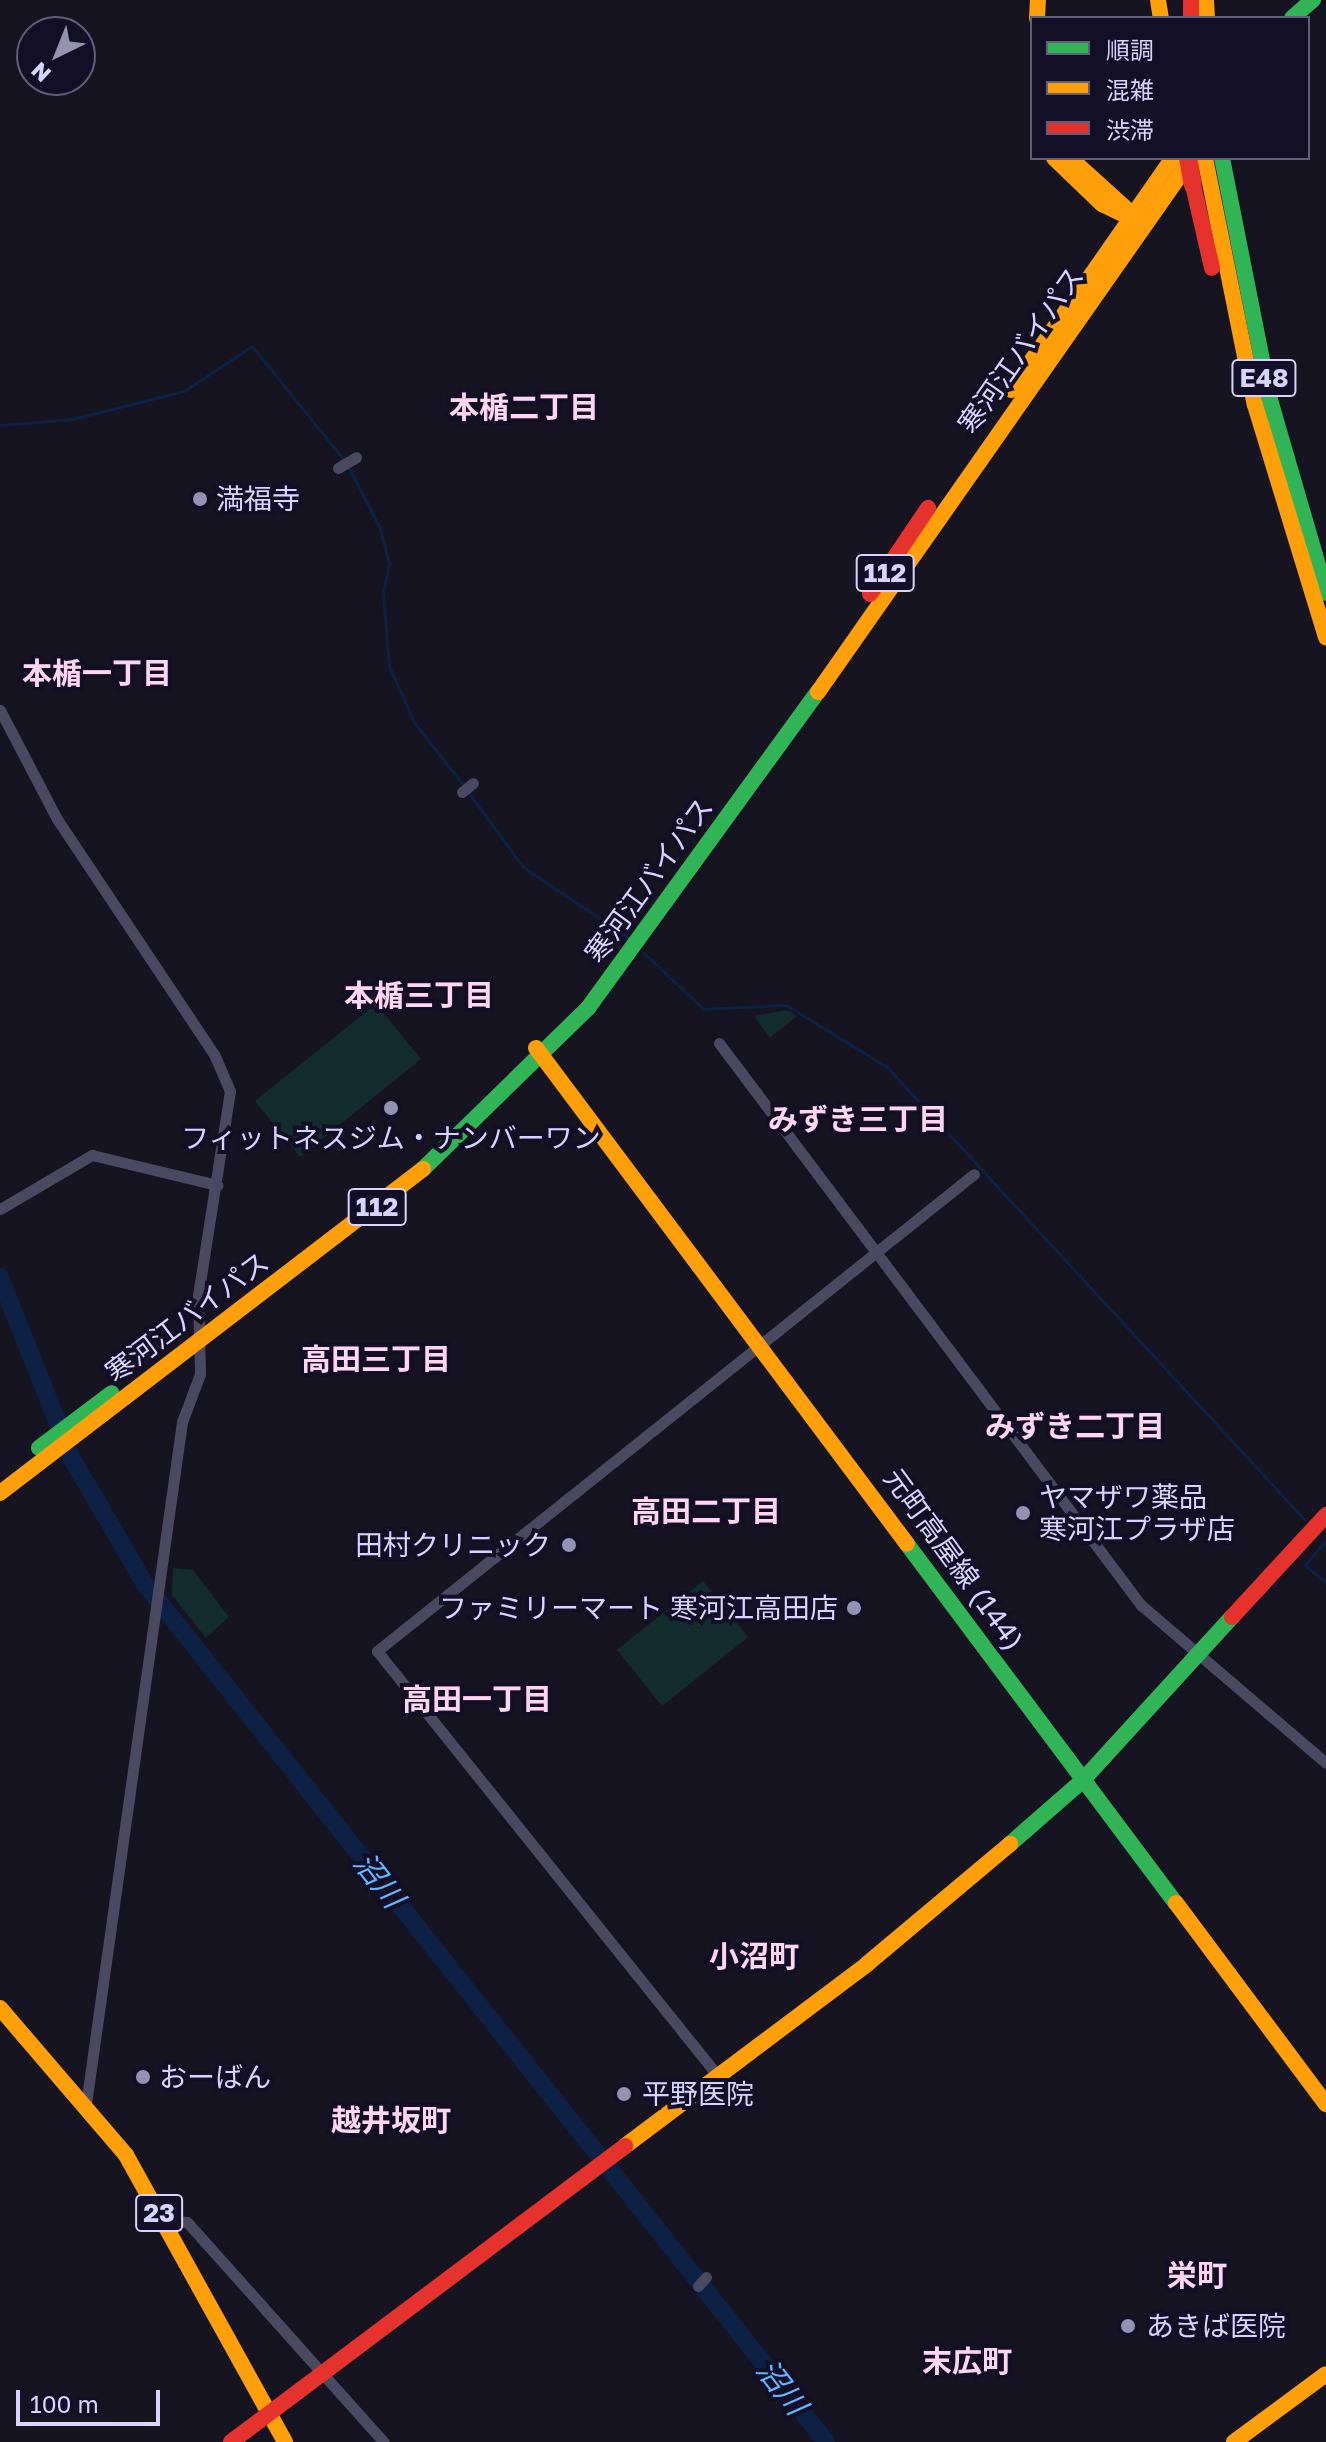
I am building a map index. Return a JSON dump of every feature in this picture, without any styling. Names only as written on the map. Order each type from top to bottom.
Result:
[{"type":"main road","points":[[1294,16],[1313,0]]},
{"type":"main road","points":[[1310,20],[1326,5]]},
{"type":"main road","points":[[1057,160],[1135,219]]},
{"type":"main road","points":[[1072,160],[1135,219]]},
{"type":"main road","name":"寒河江バイパス","points":[[0,1493],[44,1453],[198,1335],[454,1146],[540,1052],[634,943],[1135,219],[1172,160]]},
{"type":"main road","points":[[1203,160],[1193,185],[1255,405]]},
{"type":"main road","name":"寒河江バイパス","points":[[1135,219],[1203,160]]},
{"type":"main road","name":"E48","points":[[1203,160],[1255,405],[1326,637]]},
{"type":"main road","name":"E48","points":[[1203,160],[1326,593]]},
{"type":"main road","name":"元町高屋線 (144)","points":[[540,1052],[1326,2104]]},
{"type":"main road","name":"寒河江バイパス","points":[[0,1477],[44,1453]]},
{"type":"main road","points":[[231,2442],[319,2370],[867,1964],[1083,1780],[1201,1656],[1326,1515]]},
{"type":"main road","name":"23","points":[[0,2008],[86,2104],[126,2155],[285,2442]]},
{"type":"main road","points":[[1234,2442],[1326,2374]]},
{"type":"street","points":[[338,468],[356,457]]},
{"type":"street","points":[[0,710],[90,871],[225,1073],[230,1091],[198,1335],[200,1374],[182,1422],[86,2104]]},
{"type":"street","points":[[462,792],[473,783]]},
{"type":"street","points":[[719,1043],[876,1257],[1141,1605],[1326,1763]]},
{"type":"street","points":[[0,1209],[92,1155],[217,1185]]},
{"type":"street","points":[[718,2076],[377,1651],[759,1346],[876,1257],[974,1174]]},
{"type":"street","points":[[162,2219],[187,2222],[384,2442]]},
{"type":"green space","points":[[376,1004],[421,1059],[300,1157],[255,1101]]},
{"type":"green space","points":[[787,1010],[797,1016],[770,1038],[754,1016]]},
{"type":"green space","points":[[173,1568],[193,1570],[229,1617],[206,1638],[172,1595]]},
{"type":"green space","points":[[703,1581],[748,1637],[662,1706],[617,1650]]},
{"type":"waterway","points":[[0,425],[73,419],[184,391],[252,346],[344,460]]},
{"type":"waterway","points":[[348,466],[380,528],[389,564],[383,593],[389,666],[414,722],[464,786]]},
{"type":"waterway","points":[[468,792],[523,867],[629,938]]},
{"type":"waterway","points":[[643,952],[703,1009],[786,1005],[887,1067],[1304,1519]]},
{"type":"waterway","name":"沼川","points":[[0,1277],[71,1457],[145,1584],[826,2442]]},
{"type":"waterway","points":[[1325,1541],[1305,1565],[1326,1583]]},
{"type":"traffic: fast","points":[[1294,16],[1313,0]]},
{"type":"traffic: fast","points":[[1222,160],[1270,400],[1326,593]]},
{"type":"traffic: fast","points":[[423,1169],[588,1008],[818,692]]},
{"type":"traffic: fast","points":[[39,1448],[112,1393]]},
{"type":"traffic: fast","points":[[907,1544],[1176,1903]]},
{"type":"traffic: fast","points":[[1010,1844],[1083,1780],[1232,1617]]},
{"type":"traffic: slow","points":[[1037,16],[1038,0]]},
{"type":"traffic: slow","points":[[1158,0],[1161,16]]},
{"type":"traffic: slow","points":[[1206,0],[1207,16]]},
{"type":"traffic: slow","points":[[1056,160],[1102,204],[1143,224],[1072,160]]},
{"type":"traffic: slow","points":[[1011,390],[1172,160]]},
{"type":"traffic: slow","points":[[818,692],[1191,160]]},
{"type":"traffic: slow","points":[[1205,160],[1255,405],[1326,637]]},
{"type":"traffic: slow","points":[[536,1048],[907,1544]]},
{"type":"traffic: slow","points":[[0,1493],[423,1169]]},
{"type":"traffic: slow","points":[[625,2146],[867,1964],[1010,1844]]},
{"type":"traffic: slow","points":[[1176,1903],[1326,2104]]},
{"type":"traffic: slow","points":[[0,2008],[126,2155],[285,2442]]},
{"type":"traffic: slow","points":[[1234,2442],[1326,2374]]},
{"type":"traffic: jam","points":[[1191,0],[1191,16]]},
{"type":"traffic: jam","points":[[1188,160],[1193,185]]},
{"type":"traffic: jam","points":[[1193,185],[1212,268]]},
{"type":"traffic: jam","points":[[870,594],[928,508]]},
{"type":"traffic: jam","points":[[1232,1617],[1326,1515]]},
{"type":"traffic: jam","points":[[231,2442],[625,2146]]},
{"type":"place","name":"満福寺","points":[[200,499]]},
{"type":"place","name":"フィットネスジム・ナンバーワン","points":[[391,1108]]},
{"type":"place","name":"ヤマザワ薬品 寒河江プラザ店","points":[[1023,1513]]},
{"type":"place","name":"田村クリニック","points":[[569,1545]]},
{"type":"place","name":"ファミリーマート 寒河江高田店","points":[[854,1608]]},
{"type":"place","name":"おーばん","points":[[143,2077]]},
{"type":"place","name":"平野医院","points":[[624,2094]]},
{"type":"place","name":"あきば医院","points":[[1128,2326]]},
{"type":"district","name":"本楯二丁目","points":[[524,407]]},
{"type":"district","name":"本楯一丁目","points":[[97,673]]},
{"type":"district","name":"本楯三丁目","points":[[419,995]]},
{"type":"district","name":"みずき三丁目","points":[[858,1119]]},
{"type":"district","name":"高田三丁目","points":[[376,1359]]},
{"type":"district","name":"みずき二丁目","points":[[1075,1426]]},
{"type":"district","name":"高田二丁目","points":[[706,1511]]},
{"type":"district","name":"高田一丁目","points":[[477,1699]]},
{"type":"district","name":"小沼町","points":[[754,1956]]},
{"type":"district","name":"越井坂町","points":[[391,2120]]},
{"type":"district","name":"栄町","points":[[1197,2275]]},
{"type":"district","name":"末広町","points":[[967,2361]]}]
